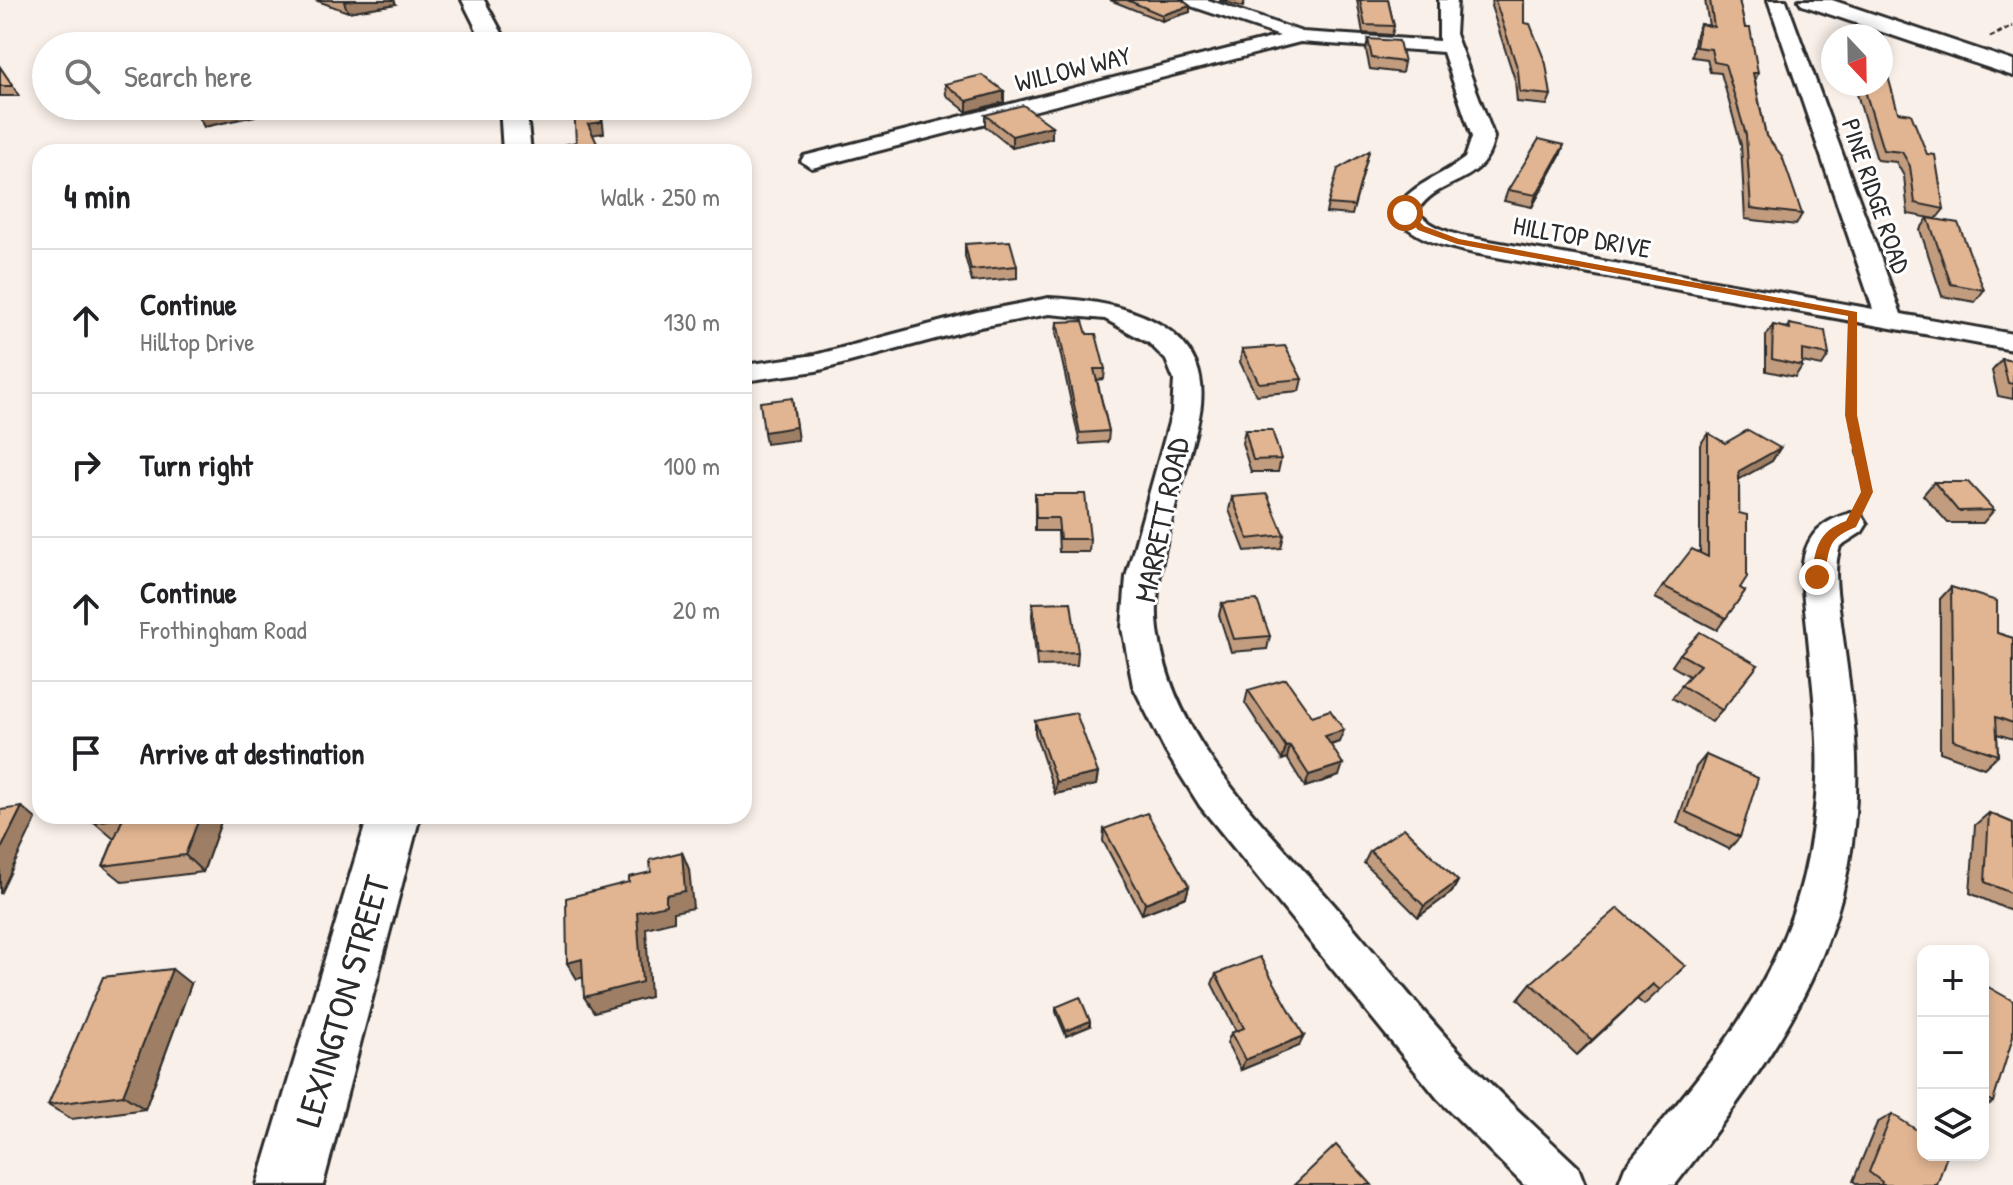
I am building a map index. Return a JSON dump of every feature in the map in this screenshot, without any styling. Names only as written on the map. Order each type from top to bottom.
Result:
[{"type":"street","points":[[473,0],[490,32]]},
{"type":"street","points":[[1191,0],[1300,37],[1453,47]]},
{"type":"street","name":"HILLTOP DRIVE","points":[[1448,0],[1446,34],[1483,137],[1483,148],[1479,157],[1459,174],[1421,193],[1407,206],[1405,213],[1409,220],[1421,228],[1457,241],[1498,250],[2013,342]]},
{"type":"street","name":"PINE RIDGE ROAD","points":[[1777,0],[1890,320]]},
{"type":"street","points":[[1810,0],[2013,69]]},
{"type":"street","name":"WILLOW WAY","points":[[812,161],[1300,37]]},
{"type":"street","points":[[514,120],[516,144]]},
{"type":"street","name":"MARRETT ROAD","points":[[752,372],[816,363],[977,320],[1049,306],[1112,312],[1158,337],[1179,357],[1188,380],[1186,412],[1143,577],[1140,628],[1151,686],[1180,741],[1214,794],[1455,1082],[1560,1185]]},
{"type":"street","points":[[1643,1185],[1737,1064],[1774,1009],[1805,947],[1825,877],[1836,796],[1835,722],[1817,577],[1822,547],[1834,531],[1851,524]]},
{"type":"street","name":"LEXINGTON STREET","points":[[290,1185],[392,824]]},
{"type":"path","points":[[1851,524],[1867,492],[1851,415],[1853,314]]},
{"type":"building","points":[[1127,0],[1182,0],[1190,6],[1162,15]]},
{"type":"building","points":[[1360,0],[1388,0],[1394,26],[1365,25]]},
{"type":"building","points":[[1495,0],[1524,0],[1524,23],[1530,24],[1546,64],[1551,95],[1520,92],[1518,70]]},
{"type":"building","points":[[1710,0],[1739,0],[1745,28],[1750,28],[1758,73],[1753,73],[1766,136],[1782,156],[1802,214],[1751,208],[1746,135],[1725,64],[1714,62],[1711,49],[1696,47],[1700,24],[1714,27]]},
{"type":"building","points":[[1368,39],[1399,41],[1404,62],[1372,58]]},
{"type":"building","points":[[0,67],[13,86],[0,86]]},
{"type":"building","points":[[982,75],[1004,91],[967,101],[945,84]]},
{"type":"building","points":[[1893,94],[1898,112],[1911,114],[1927,154],[1935,155],[1944,209],[1915,203],[1910,166],[1902,152],[1883,150],[1867,96]]},
{"type":"building","points":[[1023,105],[1052,126],[1012,136],[985,115]]},
{"type":"building","points":[[575,120],[602,120],[588,124],[597,144],[567,144],[576,142]]},
{"type":"building","points":[[1539,139],[1564,145],[1536,195],[1508,190]]},
{"type":"building","points":[[1369,151],[1354,206],[1328,204],[1338,169]]},
{"type":"building","points":[[1928,218],[1958,223],[1984,290],[1951,284]]},
{"type":"building","points":[[1010,241],[1017,266],[971,270],[965,244]]},
{"type":"building","points":[[1083,321],[1087,334],[1096,334],[1105,369],[1094,369],[1109,431],[1080,433],[1057,322]]},
{"type":"building","points":[[1789,324],[1825,331],[1829,355],[1802,350],[1802,366],[1772,359],[1773,325],[1790,329]]},
{"type":"building","points":[[1285,346],[1302,379],[1259,383],[1242,349]]},
{"type":"building","points":[[2002,359],[2013,361],[2013,384],[2008,383]]},
{"type":"building","points":[[792,398],[796,427],[764,432],[760,402]]},
{"type":"building","points":[[1245,430],[1272,430],[1281,459],[1253,460]]},
{"type":"building","points":[[1748,430],[1780,448],[1739,471],[1739,513],[1747,515],[1747,577],[1740,588],[1745,591],[1726,618],[1663,586],[1692,549],[1708,557],[1708,433],[1725,443]]},
{"type":"building","points":[[1934,482],[1968,482],[1994,510],[1958,511]]},
{"type":"building","points":[[1035,494],[1085,494],[1090,539],[1060,539],[1058,518],[1036,518]]},
{"type":"building","points":[[1267,494],[1284,535],[1248,539],[1232,497]]},
{"type":"building","points":[[1951,587],[1997,601],[1997,633],[2013,638],[2013,723],[1996,717],[1998,755],[1953,740]]},
{"type":"building","points":[[1257,600],[1270,636],[1234,639],[1222,603]]},
{"type":"building","points":[[1071,602],[1078,652],[1038,654],[1033,603]]},
{"type":"building","points":[[1700,632],[1758,665],[1722,710],[1681,685],[1700,665],[1680,654]]},
{"type":"building","points":[[1286,679],[1312,716],[1330,710],[1344,730],[1325,736],[1343,764],[1309,775],[1248,690]]},
{"type":"building","points":[[1076,713],[1098,773],[1056,782],[1035,721]]},
{"type":"building","points":[[1706,755],[1758,778],[1740,837],[1686,812]]},
{"type":"building","points":[[22,807],[0,851],[0,810]]},
{"type":"building","points":[[1147,813],[1189,886],[1145,903],[1104,829]]},
{"type":"building","points":[[1989,813],[2013,823],[2013,894],[1985,882]]},
{"type":"building","points":[[120,824],[197,824],[185,855],[103,866]]},
{"type":"building","points":[[1404,828],[1458,881],[1424,906],[1370,851]]},
{"type":"building","points":[[682,852],[685,891],[666,895],[666,905],[637,912],[642,982],[584,997],[582,959],[567,963],[566,898],[629,882],[629,877],[651,872],[650,860]]},
{"type":"building","points":[[1618,908],[1685,966],[1660,990],[1653,984],[1592,1040],[1531,983]]},
{"type":"building","points":[[1260,957],[1304,1036],[1245,1060],[1231,1033],[1244,1028],[1216,974]]},
{"type":"building","points":[[172,969],[123,1095],[48,1105],[103,977]]},
{"type":"building","points":[[1989,987],[2013,1001],[2013,1037],[1993,1102],[1989,1100]]},
{"type":"building","points":[[1080,997],[1090,1021],[1066,1031],[1056,1007]]},
{"type":"building","points":[[1892,1114],[1917,1130],[1917,1161],[1945,1161],[1937,1185],[1881,1185],[1882,1182],[1869,1172]]},
{"type":"building","points":[[1336,1145],[1372,1185],[1294,1185]]},
{"type":"route","points":[[1405,213],[1421,228],[1457,241],[1853,314],[1851,415],[1867,492],[1851,524],[1834,531],[1822,547],[1817,577]]}]
